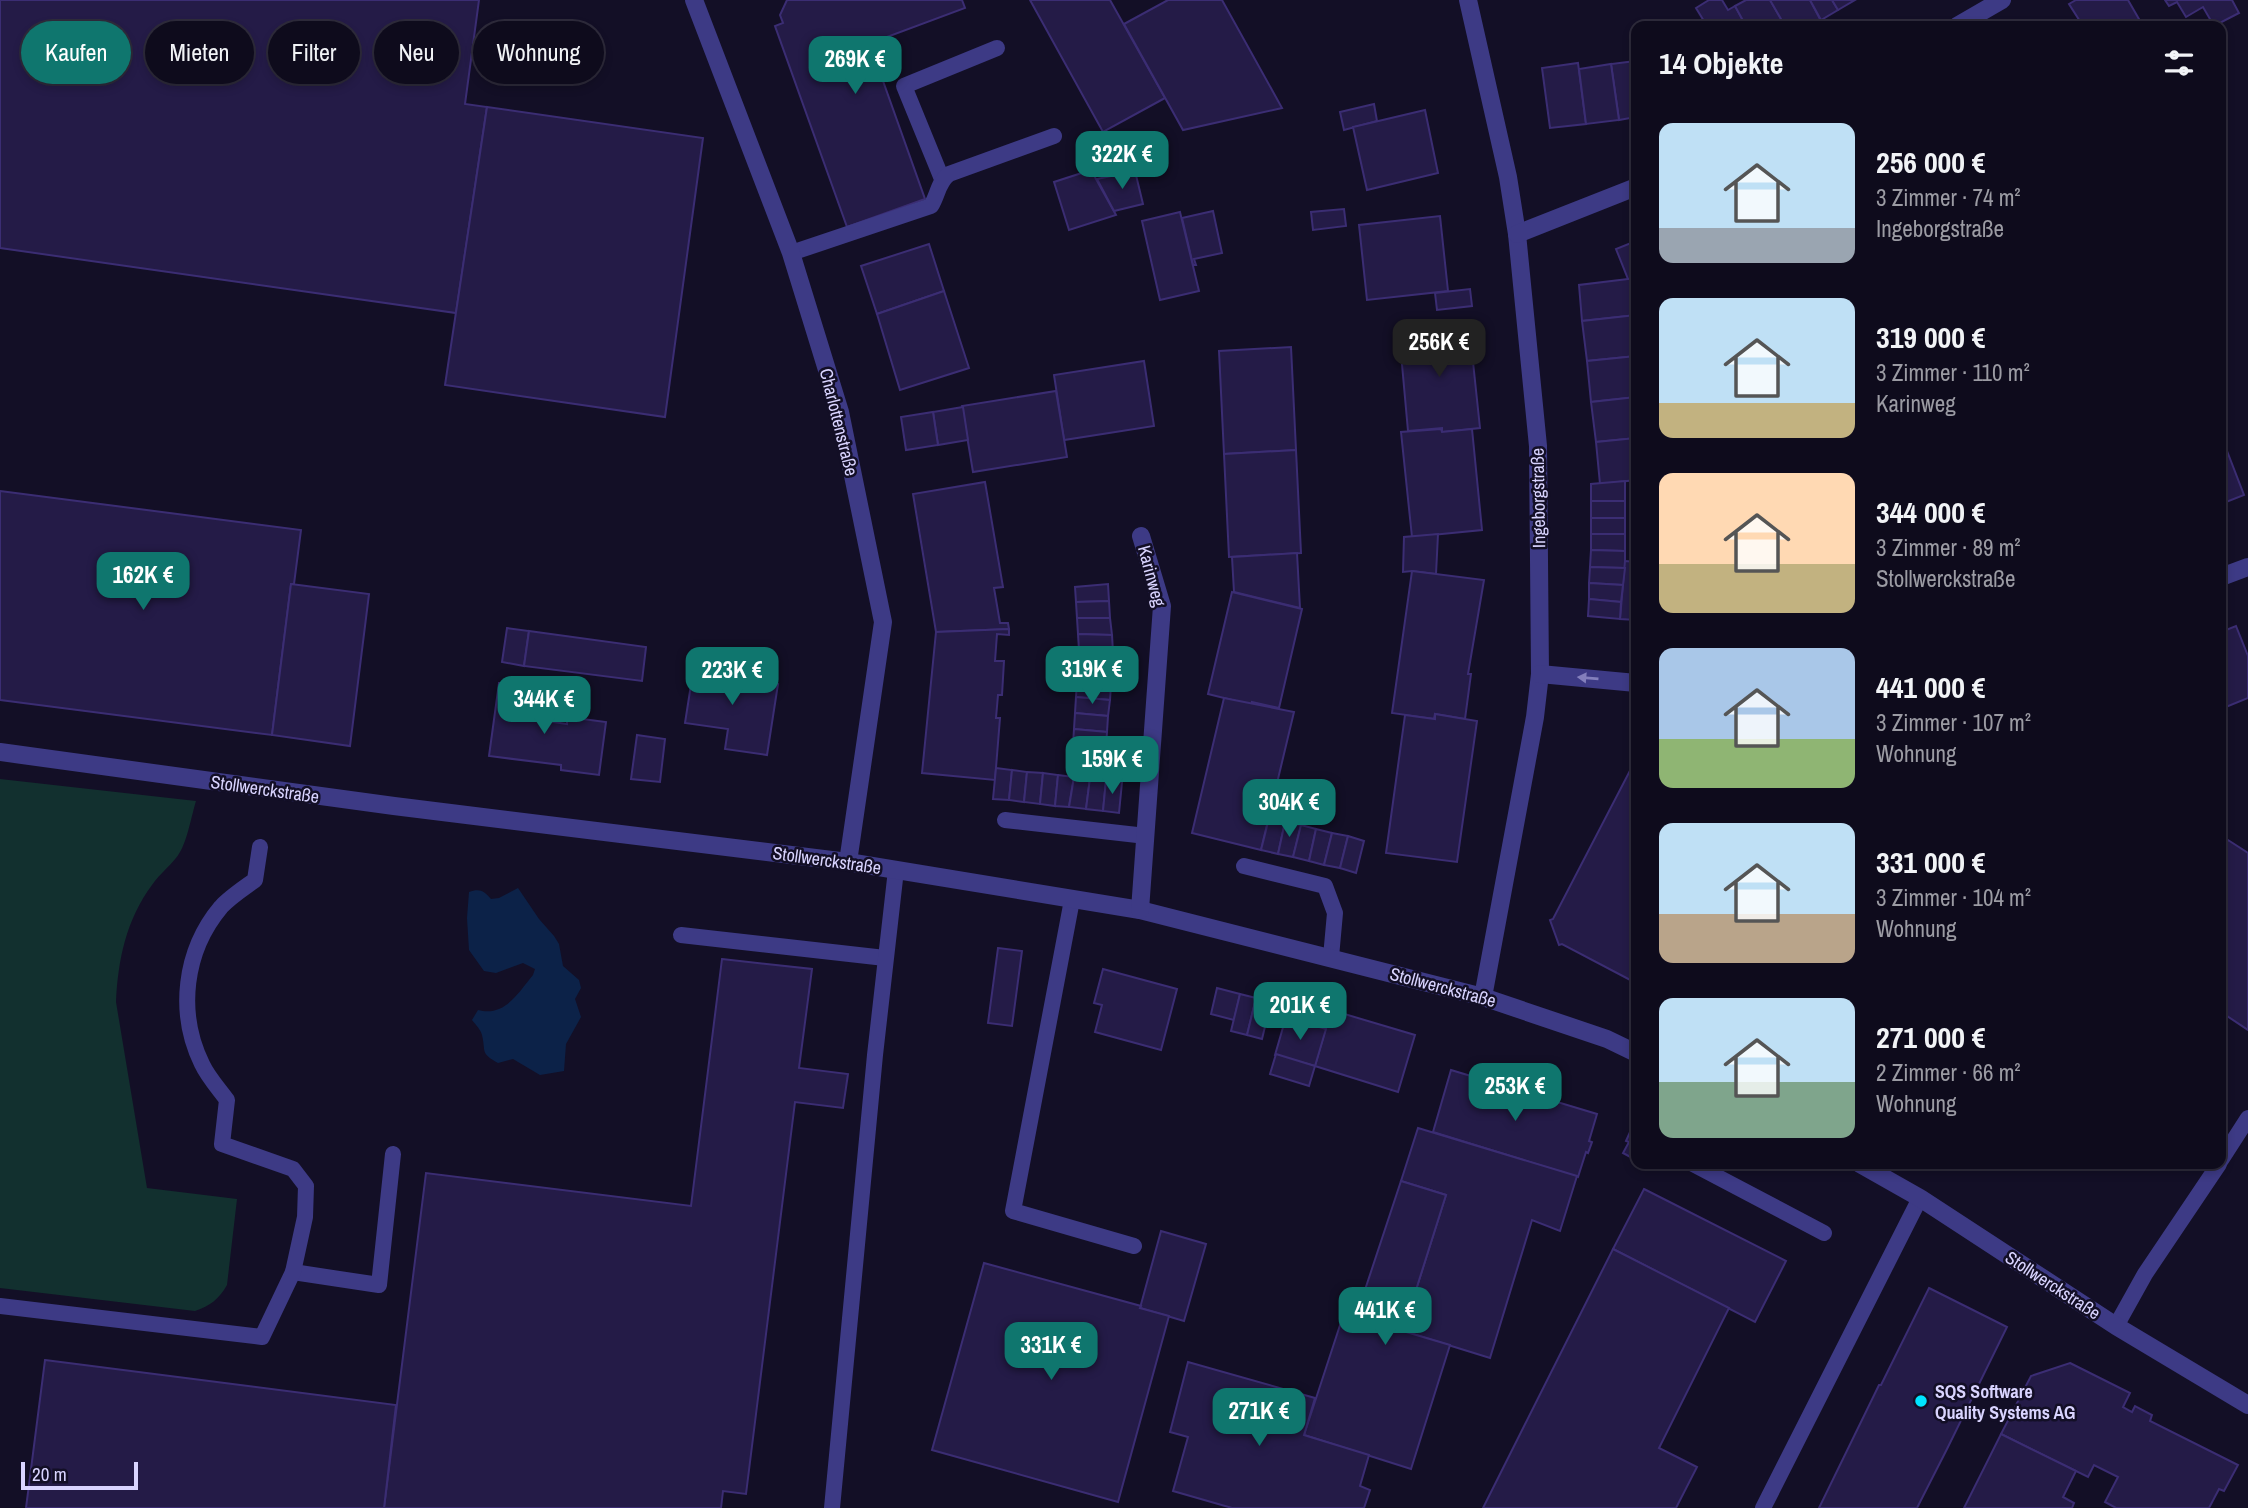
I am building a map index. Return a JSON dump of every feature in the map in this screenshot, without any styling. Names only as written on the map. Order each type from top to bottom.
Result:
[{"type":"street","name":"Charlottenstraße","points":[[694,0],[791,253],[840,412],[883,622],[848,862]]},
{"type":"street","name":"Ingeborgstraße","points":[[1468,0],[1508,177],[1517,234],[1538,446],[1540,674],[1535,717],[1483,997]]},
{"type":"street","points":[[1966,21],[2002,0]]},
{"type":"street","points":[[1517,234],[1631,189]]},
{"type":"street","name":"Karinweg","points":[[1140,910],[1162,606],[1141,536]]},
{"type":"street","points":[[2226,575],[2248,567]]},
{"type":"street","points":[[1540,674],[1631,683]]},
{"type":"street","name":"Stollwerckstraße","points":[[0,752],[380,804],[848,862],[1140,910],[1483,997],[1607,1039],[1631,1051]]},
{"type":"street","name":"Stollwerckstraße","points":[[1869,1169],[1920,1198],[2116,1326],[2248,1405]]},
{"type":"lane","points":[[942,179],[904,86],[997,48]]},
{"type":"lane","points":[[791,253],[931,205],[942,179],[949,174],[1054,136]]},
{"type":"lane","points":[[1005,820],[1146,836]]},
{"type":"lane","points":[[0,1306],[262,1337],[293,1272],[305,1217],[306,1186],[293,1169],[222,1144],[227,1100],[202,1065],[188,1025],[187,983],[198,942],[222,906],[255,880],[260,847]]},
{"type":"lane","points":[[1244,866],[1325,886],[1335,914],[1331,957]]},
{"type":"lane","points":[[832,1508],[885,958],[896,870]]},
{"type":"lane","points":[[1072,900],[1013,1211],[1134,1246]]},
{"type":"lane","points":[[681,935],[885,958]]},
{"type":"lane","points":[[2226,1153],[2248,1118]]},
{"type":"lane","points":[[293,1272],[379,1285],[393,1154]]},
{"type":"lane","points":[[1703,1169],[1825,1233]]},
{"type":"lane","points":[[2116,1326],[2145,1274],[2215,1169]]},
{"type":"lane","points":[[1763,1508],[1920,1198]]},
{"type":"green space","points":[[0,779],[196,801],[183,847],[143,898],[130,926],[121,956],[116,1002],[147,1188],[237,1199],[227,1285],[210,1304],[195,1311],[0,1288]]},
{"type":"water","points":[[518,888],[559,944],[563,966],[579,980],[581,988],[575,999],[581,1017],[566,1044],[564,1071],[540,1075],[513,1059],[498,1063],[492,1060],[486,1054],[481,1033],[472,1020],[478,1010],[496,1010],[510,1002],[535,969],[523,963],[496,973],[484,971],[469,950],[469,892],[481,891],[491,899]]},
{"type":"building","points":[[0,0],[479,0],[476,21],[473,21],[473,45],[465,104],[487,107],[456,313],[0,248]]},
{"type":"building","points":[[787,0],[962,0],[965,8],[876,41],[872,50],[925,199],[847,227],[775,26],[783,23],[780,15]]},
{"type":"building","points":[[1030,0],[1110,0],[1165,98],[1103,132]]},
{"type":"building","points":[[1168,0],[1222,0],[1282,108],[1183,130],[1124,24]]},
{"type":"building","points":[[1709,0],[1722,0],[1728,10],[1735,6],[1743,21],[1704,21],[1696,8]]},
{"type":"building","points":[[1746,0],[1770,0],[1782,21],[1743,21],[1735,6]]},
{"type":"building","points":[[1770,0],[1810,0],[1821,21],[1782,21]]},
{"type":"building","points":[[1810,0],[1832,0],[1838,10],[1821,20]]},
{"type":"building","points":[[1832,0],[1855,0],[1838,10]]},
{"type":"building","points":[[2076,0],[2128,0],[2140,21],[2080,21],[2069,4]]},
{"type":"building","points":[[2165,0],[2232,0],[2239,13],[2224,21],[2211,21],[2203,7],[2186,17],[2177,2],[2169,6]]},
{"type":"building","points":[[1631,62],[1631,118],[1619,120],[1611,64]]},
{"type":"building","points":[[1578,63],[1586,124],[1550,128],[1542,68]]},
{"type":"building","points":[[1611,64],[1619,120],[1586,124],[1579,69]]},
{"type":"building","points":[[1374,104],[1377,121],[1344,130],[1340,112]]},
{"type":"building","points":[[487,107],[703,138],[665,417],[445,385]]},
{"type":"building","points":[[1425,110],[1438,173],[1367,190],[1353,127]]},
{"type":"building","points":[[1091,170],[1116,215],[1069,230],[1054,182]]},
{"type":"building","points":[[1135,171],[1143,204],[1114,211],[1097,179]]},
{"type":"building","points":[[1344,209],[1346,226],[1313,230],[1311,212]]},
{"type":"building","points":[[1213,211],[1222,253],[1194,259],[1196,265],[1193,265],[1182,218]]},
{"type":"building","points":[[1180,212],[1199,291],[1160,300],[1142,221]]},
{"type":"building","points":[[1440,216],[1448,291],[1367,300],[1359,225]]},
{"type":"building","points":[[1631,243],[1631,279],[1628,279],[1616,249]]},
{"type":"building","points":[[929,244],[944,291],[877,314],[861,266]]},
{"type":"building","points":[[1631,279],[1631,316],[1582,321],[1579,285]]},
{"type":"building","points":[[1470,289],[1472,306],[1437,310],[1435,293]]},
{"type":"building","points":[[944,291],[969,368],[900,390],[877,314]]},
{"type":"building","points":[[1631,316],[1631,357],[1587,361],[1582,321]]},
{"type":"building","points":[[1469,324],[1480,428],[1442,432],[1442,428],[1408,431],[1399,331]]},
{"type":"building","points":[[1291,347],[1296,450],[1224,454],[1219,351]]},
{"type":"building","points":[[1631,357],[1631,398],[1591,402],[1587,361]]},
{"type":"building","points":[[1144,361],[1154,426],[1064,440],[1054,375]]},
{"type":"building","points":[[1056,391],[1067,457],[973,472],[962,406]]},
{"type":"building","points":[[1631,398],[1631,438],[1596,442],[1591,402]]},
{"type":"building","points":[[963,407],[968,440],[938,445],[933,412]]},
{"type":"building","points":[[933,412],[938,445],[906,450],[901,417]]},
{"type":"building","points":[[1441,429],[1442,432],[1472,429],[1482,530],[1412,537],[1401,432]]},
{"type":"building","points":[[1631,438],[1631,481],[1600,484],[1596,442]]},
{"type":"building","points":[[2226,448],[2244,495],[2226,502]]},
{"type":"building","points":[[1296,450],[1301,553],[1229,557],[1224,454]]},
{"type":"building","points":[[1625,481],[1625,501],[1591,501],[1591,484]]},
{"type":"building","points":[[985,482],[1003,587],[994,588],[1000,623],[1008,623],[1009,629],[936,632],[913,494]]},
{"type":"building","points":[[0,491],[301,530],[294,584],[291,584],[272,735],[0,700]]},
{"type":"building","points":[[1591,501],[1625,501],[1625,518],[1591,518]]},
{"type":"building","points":[[1591,518],[1625,518],[1625,534],[1591,534]]},
{"type":"building","points":[[1438,534],[1436,574],[1403,572],[1404,537]]},
{"type":"building","points":[[1591,534],[1625,534],[1625,551],[1591,550]]},
{"type":"building","points":[[1591,550],[1625,551],[1625,568],[1590,567]]},
{"type":"building","points":[[1297,553],[1300,608],[1234,592],[1232,557]]},
{"type":"building","points":[[1625,561],[1631,562],[1631,620],[1620,619]]},
{"type":"building","points":[[1590,567],[1625,568],[1623,585],[1589,583]]},
{"type":"building","points":[[1412,571],[1484,580],[1468,674],[1471,674],[1465,719],[1435,714],[1434,719],[1392,713]]},
{"type":"building","points":[[1589,583],[1623,585],[1621,602],[1589,599]]},
{"type":"building","points":[[291,584],[369,594],[350,746],[272,735]]},
{"type":"building","points":[[1108,584],[1109,601],[1076,602],[1075,587]]},
{"type":"building","points":[[1232,592],[1302,609],[1279,708],[1252,702],[1252,705],[1208,694]]},
{"type":"building","points":[[1589,599],[1621,602],[1620,619],[1588,616]]},
{"type":"building","points":[[1109,601],[1110,618],[1077,618],[1076,602]]},
{"type":"building","points":[[1077,618],[1110,618],[1112,635],[1078,634]]},
{"type":"building","points":[[2236,626],[2248,656],[2248,698],[2226,707],[2226,630]]},
{"type":"building","points":[[507,628],[529,631],[524,666],[502,662]]},
{"type":"building","points":[[1009,629],[1009,635],[997,634],[995,661],[1004,661],[1002,695],[998,695],[996,718],[1000,718],[995,780],[922,773],[936,632]]},
{"type":"building","points":[[529,631],[646,647],[642,681],[524,666]]},
{"type":"building","points":[[1078,634],[1112,635],[1113,652],[1079,650]]},
{"type":"building","points":[[1079,650],[1113,652],[1112,668],[1078,665]]},
{"type":"building","points":[[695,659],[727,663],[724,676],[778,684],[767,755],[725,749],[728,729],[685,723]]},
{"type":"building","points":[[1078,665],[1112,668],[1111,684],[1077,681]]},
{"type":"building","points":[[1077,681],[1111,684],[1110,700],[1076,697]]},
{"type":"building","points":[[499,683],[530,687],[526,718],[567,724],[567,717],[606,722],[599,775],[561,770],[561,765],[489,756]]},
{"type":"building","points":[[1076,697],[1110,700],[1108,716],[1075,713]]},
{"type":"building","points":[[1224,698],[1294,712],[1261,850],[1192,833]]},
{"type":"building","points":[[1075,713],[1108,716],[1107,732],[1074,729]]},
{"type":"building","points":[[1435,714],[1477,721],[1457,862],[1386,853],[1405,715],[1435,719]]},
{"type":"building","points":[[1074,729],[1107,732],[1106,748],[1073,744]]},
{"type":"building","points":[[637,735],[665,739],[660,782],[631,779]]},
{"type":"building","points":[[1073,744],[1106,748],[1104,764],[1073,760]]},
{"type":"building","points":[[1073,760],[1104,764],[1103,780],[1071,776]]},
{"type":"building","points":[[996,768],[1012,770],[1009,800],[993,799]]},
{"type":"building","points":[[1631,769],[1631,980],[1562,944],[1559,945],[1550,920],[1553,919]]},
{"type":"building","points":[[1012,770],[1027,772],[1024,802],[1009,800]]},
{"type":"building","points":[[1027,772],[1043,773],[1040,804],[1024,802]]},
{"type":"building","points":[[1043,773],[1058,775],[1055,806],[1040,804]]},
{"type":"building","points":[[1058,775],[1074,777],[1069,807],[1055,806]]},
{"type":"building","points":[[1074,777],[1090,778],[1086,809],[1069,807]]},
{"type":"building","points":[[1090,778],[1106,780],[1103,811],[1086,809]]},
{"type":"building","points":[[1106,780],[1122,782],[1119,813],[1103,811]]},
{"type":"building","points":[[1269,818],[1285,822],[1278,854],[1261,850]]},
{"type":"building","points":[[1285,822],[1301,825],[1293,857],[1278,854]]},
{"type":"building","points":[[1301,825],[1316,829],[1309,861],[1293,857]]},
{"type":"building","points":[[1316,829],[1332,833],[1324,865],[1309,861]]},
{"type":"building","points":[[1332,833],[1348,836],[1340,868],[1324,865]]},
{"type":"building","points":[[1348,836],[1364,841],[1356,873],[1340,868]]},
{"type":"building","points":[[2228,840],[2248,853],[2248,1030],[2226,1015]]},
{"type":"building","points":[[998,948],[1022,951],[1012,1026],[988,1023]]},
{"type":"building","points":[[722,959],[812,969],[799,1068],[848,1074],[843,1108],[795,1102],[746,1494],[723,1491],[721,1508],[384,1508],[426,1173],[691,1206]]},
{"type":"building","points":[[1103,969],[1177,989],[1161,1050],[1095,1032],[1102,1005],[1094,1003]]},
{"type":"building","points":[[1217,988],[1240,994],[1234,1020],[1211,1014]]},
{"type":"building","points":[[1240,994],[1256,998],[1247,1035],[1231,1031]]},
{"type":"building","points":[[1256,998],[1271,1002],[1262,1039],[1247,1035]]},
{"type":"building","points":[[1331,1010],[1415,1035],[1398,1092],[1315,1066]]},
{"type":"building","points":[[1286,1017],[1326,1029],[1315,1066],[1275,1055]]},
{"type":"building","points":[[1276,1054],[1315,1066],[1309,1086],[1270,1074]]},
{"type":"building","points":[[1451,1070],[1597,1114],[1589,1141],[1592,1142],[1578,1177],[1433,1132]]},
{"type":"building","points":[[1418,1128],[1577,1176],[1560,1231],[1532,1220],[1490,1358],[1403,1331],[1446,1195],[1401,1181]]},
{"type":"building","points":[[1631,1130],[1631,1157],[1623,1153],[1629,1142],[1626,1141]]},
{"type":"building","points":[[1401,1181],[1446,1195],[1403,1331],[1450,1345],[1411,1469],[1304,1435],[1344,1313],[1356,1317]]},
{"type":"building","points":[[1644,1189],[1786,1261],[1755,1322],[1613,1249]]},
{"type":"building","points":[[1161,1231],[1206,1244],[1184,1321],[1140,1308]]},
{"type":"building","points":[[1613,1249],[1729,1308],[1659,1448],[1697,1467],[1676,1508],[1483,1508]]},
{"type":"building","points":[[984,1263],[1169,1316],[1118,1502],[932,1450]]},
{"type":"building","name":"SQS Software Quality Systems AG","points":[[1929,1288],[2007,1327],[1947,1449],[1917,1508],[1819,1508],[1879,1385]]},
{"type":"building","points":[[45,1360],[396,1405],[384,1508],[26,1508]]},
{"type":"building","points":[[1188,1362],[1315,1398],[1304,1435],[1369,1455],[1360,1486],[1370,1490],[1364,1508],[1232,1508],[1173,1491],[1188,1437],[1170,1432]]},
{"type":"building","points":[[2070,1363],[2130,1393],[2123,1407],[2132,1412],[2135,1406],[2152,1415],[2150,1421],[2238,1465],[2224,1491],[2219,1489],[2209,1508],[2116,1508],[2105,1502],[2118,1477],[2094,1465],[2088,1477],[2001,1434],[2031,1376]]},
{"type":"building","points":[[2001,1434],[2076,1471],[2063,1497],[2074,1503],[2072,1508],[1964,1508]]},
{"type":"place","name":"SQS Software Quality Systems AG","points":[[1921,1401]]}]
